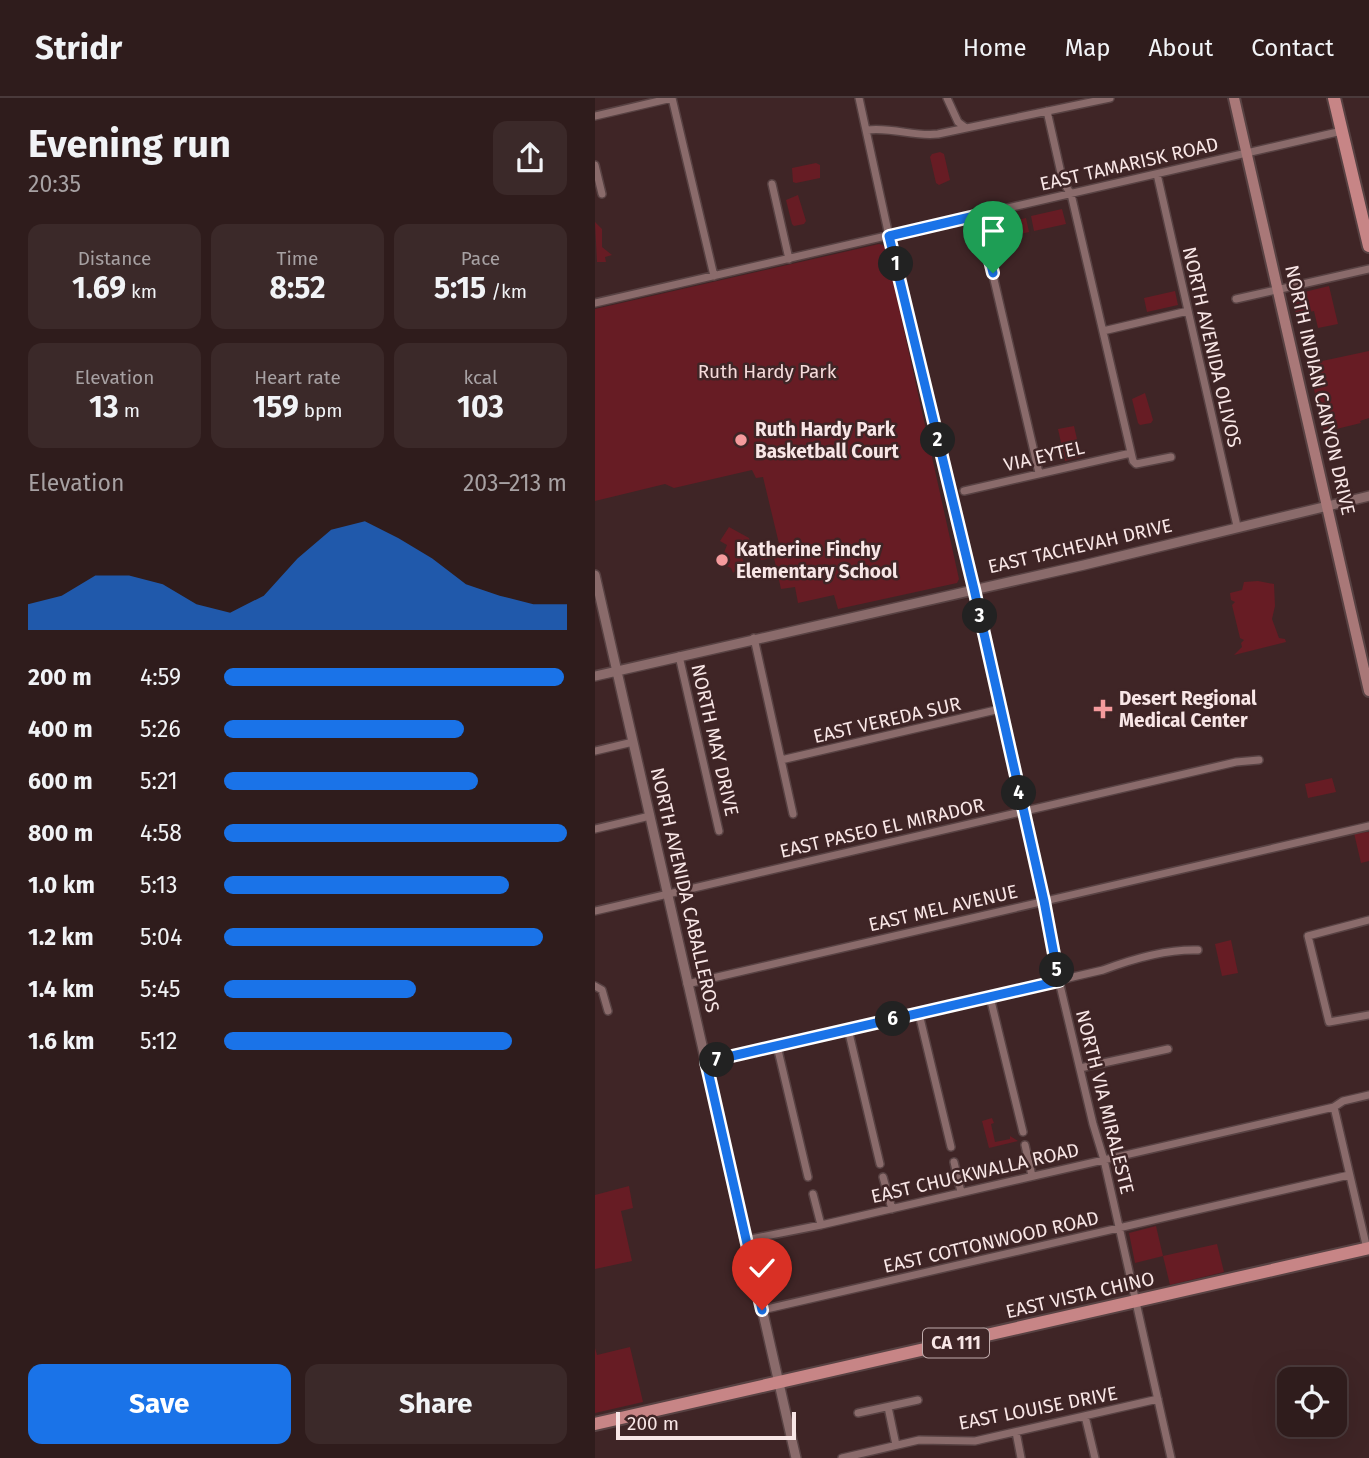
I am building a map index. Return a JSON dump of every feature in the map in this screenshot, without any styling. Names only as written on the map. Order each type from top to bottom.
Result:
[{"type":"main road","name":"NORTH INDIAN CANYON DRIVE","points":[[1234,98],[1369,691]]},
{"type":"main road","points":[[1334,98],[1369,246]]},
{"type":"main road","name":"EAST VISTA CHINO","points":[[595,1424],[1368,1249]]},
{"type":"street","points":[[595,116],[672,98],[714,276]]},
{"type":"street","name":"NORTH VIA MIRALESTE","points":[[859,98],[889,236],[974,589],[1044,901],[1059,981],[1104,1160],[1171,1458]]},
{"type":"street","points":[[947,98],[958,122],[966,128]]},
{"type":"street","points":[[867,130],[894,130],[923,136],[1110,98]]},
{"type":"street","points":[[1047,111],[1063,182],[1071,194],[1132,461],[1136,464],[1171,457]]},
{"type":"street","name":"EAST TAMARISK ROAD","points":[[595,303],[1342,131]]},
{"type":"street","points":[[595,165],[602,194]]},
{"type":"street","name":"NORTH AVENIDA OLIVOS","points":[[1157,174],[1237,526]]},
{"type":"street","points":[[772,184],[789,259]]},
{"type":"street","points":[[979,215],[1039,473]]},
{"type":"street","points":[[1236,299],[1369,268]]},
{"type":"street","points":[[1103,331],[1188,311]]},
{"type":"street","name":"VIA EYTEL","points":[[964,491],[1131,453]]},
{"type":"street","name":"EAST TACHEVAH DRIVE","points":[[595,676],[1126,555],[1369,496]]},
{"type":"street","name":"NORTH AVENIDA CABALLEROS","points":[[595,575],[599,613],[618,670],[796,1458]]},
{"type":"street","points":[[754,638],[793,814]]},
{"type":"street","name":"NORTH MAY DRIVE","points":[[679,656],[719,831]]},
{"type":"street","name":"EAST VEREDA SUR","points":[[781,760],[1000,709]]},
{"type":"street","points":[[595,751],[633,742]]},
{"type":"street","name":"EAST PASEO EL MIRADOR","points":[[595,911],[1236,762],[1259,760]]},
{"type":"street","points":[[595,829],[650,816]]},
{"type":"street","name":"EAST MEL AVENUE","points":[[687,984],[1369,826]]},
{"type":"street","points":[[1369,920],[1308,936],[1329,1022],[1369,1014]]},
{"type":"street","points":[[706,1062],[1059,981],[1180,949],[1198,950]]},
{"type":"street","points":[[595,986],[602,990],[608,1011]]},
{"type":"street","points":[[990,997],[1023,1132]]},
{"type":"street","points":[[919,1013],[951,1147]]},
{"type":"street","points":[[848,1029],[880,1164]]},
{"type":"street","points":[[777,1046],[808,1177]]},
{"type":"street","points":[[1080,1068],[1168,1049]]},
{"type":"street","name":"EAST CHUCKWALLA ROAD","points":[[746,1240],[1334,1107],[1342,1101],[1369,1094]]},
{"type":"street","points":[[1334,1107],[1368,1249]]},
{"type":"street","points":[[1025,1145],[1032,1176]]},
{"type":"street","points":[[954,1162],[961,1192]]},
{"type":"street","name":"EAST COTTONWOOD ROAD","points":[[762,1310],[1349,1175]]},
{"type":"street","points":[[883,1177],[892,1209]]},
{"type":"street","points":[[813,1194],[821,1225]]},
{"type":"street","name":"EAST LOUISE DRIVE","points":[[842,1458],[937,1439],[975,1441],[1158,1399]]},
{"type":"street","points":[[858,1413],[918,1400]]},
{"type":"street","points":[[888,1406],[896,1446]]},
{"type":"street","points":[[1085,1416],[1095,1458]]},
{"type":"street","points":[[1016,1432],[1021,1458]]},
{"type":"green space","points":[[940,152],[944,154],[950,180],[939,185],[936,183],[930,157]]},
{"type":"green space","points":[[816,163],[820,165],[820,178],[793,182],[792,168]]},
{"type":"green space","points":[[798,195],[806,221],[794,226],[786,200]]},
{"type":"green space","points":[[1062,209],[1066,224],[1034,231],[1031,216]]},
{"type":"green space","points":[[1026,218],[1029,232],[998,239],[994,225]]},
{"type":"green space","points":[[595,222],[602,229],[602,247],[612,255],[605,257],[606,262],[597,262]]},
{"type":"green space","name":"Ruth Hardy Park","points":[[879,244],[886,249],[959,579],[957,583],[838,609],[834,595],[798,603],[795,587],[781,589],[774,558],[761,560],[760,557],[781,552],[763,477],[756,478],[752,470],[674,488],[665,484],[595,501],[595,309]]},
{"type":"green space","points":[[1329,286],[1338,324],[1318,328],[1314,311],[1296,315],[1292,295]]},
{"type":"green space","points":[[1175,291],[1178,305],[1147,312],[1144,298]]},
{"type":"green space","points":[[1369,351],[1369,418],[1360,421],[1361,423],[1324,432],[1308,364]]},
{"type":"green space","points":[[1145,393],[1153,420],[1140,425],[1132,399]]},
{"type":"green space","points":[[1074,426],[1081,457],[1065,461],[1058,429]]},
{"type":"green space","points":[[729,527],[749,538],[753,554],[742,557],[744,563],[733,573],[731,568],[720,563],[727,545],[720,541]]},
{"type":"green space","points":[[1244,582],[1274,584],[1275,606],[1272,619],[1279,638],[1285,639],[1286,642],[1234,655],[1242,647],[1244,640],[1240,638],[1232,605],[1235,602],[1231,600],[1230,593],[1242,590]]},
{"type":"green space","points":[[1332,778],[1336,792],[1308,798],[1305,784]]},
{"type":"green space","points":[[1369,832],[1369,861],[1361,863],[1354,833]]},
{"type":"green space","points":[[1231,940],[1238,973],[1222,976],[1215,944]]},
{"type":"green space","points":[[992,1118],[995,1142],[1010,1139],[1010,1136],[1018,1141],[989,1148],[982,1121]]},
{"type":"green space","points":[[629,1186],[633,1208],[621,1211],[632,1261],[595,1269],[595,1195]]},
{"type":"green space","points":[[1156,1226],[1163,1256],[1135,1263],[1129,1233]]},
{"type":"green space","points":[[1217,1244],[1224,1272],[1170,1285],[1163,1256]]},
{"type":"green space","points":[[630,1347],[643,1402],[595,1413],[595,1348],[597,1355]]},
{"type":"place","name":"Ruth Hardy Park Basketball Court","points":[[741,440]]},
{"type":"place","name":"Katherine Finchy Elementary School","points":[[722,560]]},
{"type":"place","name":"Desert Regional Medical Center","points":[[1103,709]]},
{"type":"route","points":[[762,1310],[706,1062],[1059,981],[1052,937],[974,589],[889,236],[979,215],[993,273]]}]
